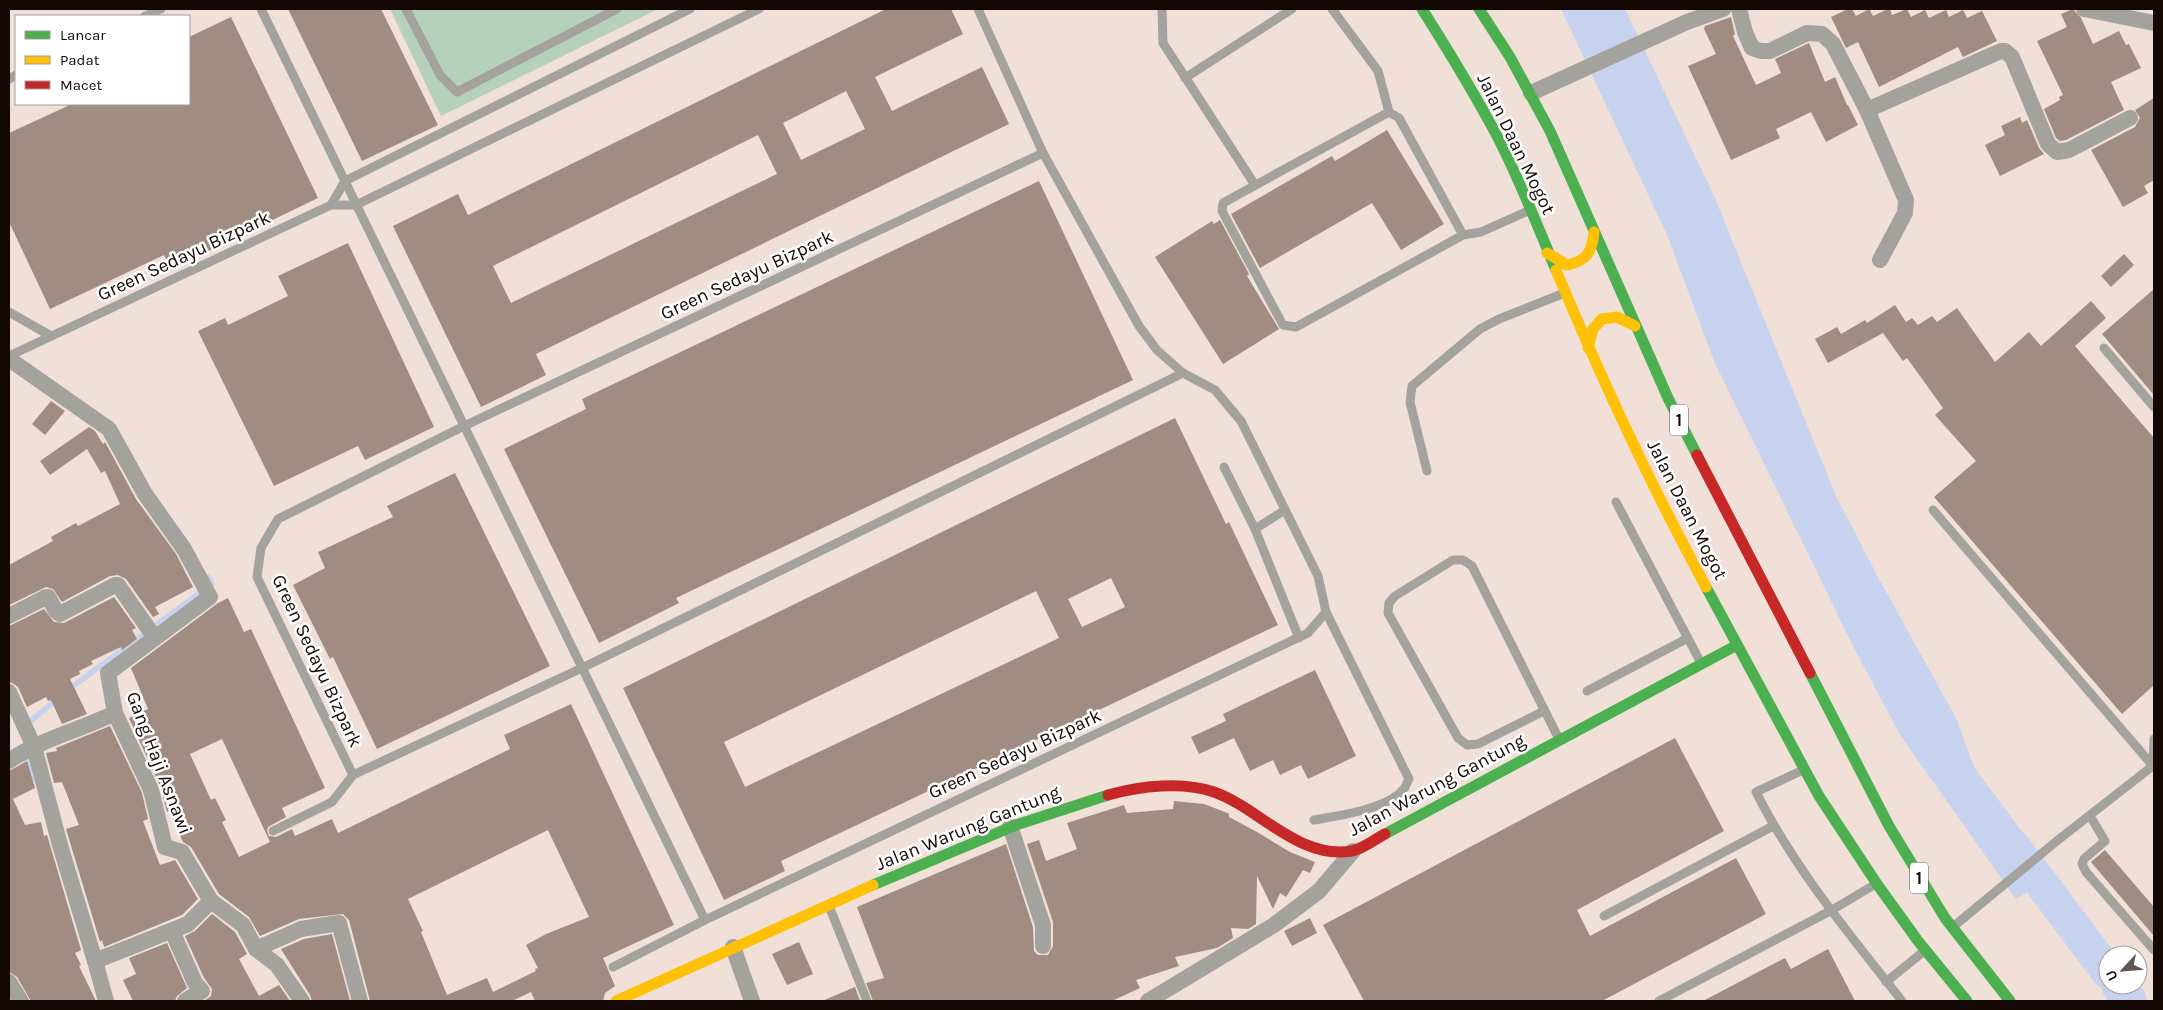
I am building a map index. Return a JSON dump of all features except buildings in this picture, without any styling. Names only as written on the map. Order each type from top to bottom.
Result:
[{"type":"main road","name":"Jalan Daan Mogot","points":[[1422,9],[1475,96],[1496,135],[1531,210],[1547,253],[1588,348],[1672,524],[1819,796],[1877,884],[1967,1001]]},
{"type":"main road","name":"Jalan Daan Mogot","points":[[1479,9],[1531,93],[1550,131],[1635,326],[1700,461],[1885,817],[1918,875],[1952,928],[2010,1001]]},
{"type":"main road","points":[[1547,253],[1567,265],[1579,263],[1589,256],[1594,232]]},
{"type":"main road","points":[[1588,348],[1593,325],[1602,318],[1614,315],[1625,319],[1635,326]]},
{"type":"main road","name":"Jalan Warung Gantung","points":[[616,1001],[828,903],[1010,826],[1097,797],[1131,790],[1160,787],[1188,788],[1213,792],[1231,800],[1303,844],[1323,852],[1338,854],[1353,852],[1559,739],[1737,645]]},
{"type":"street","points":[[1531,93],[1687,22],[1723,9]]},
{"type":"street","points":[[1739,9],[1752,48],[1770,51],[1808,33],[1822,34],[1833,44],[1867,110],[1906,200],[1904,214],[1880,260]]},
{"type":"street","points":[[2084,9],[2112,12],[2154,23]]},
{"type":"street","points":[[1867,110],[2001,51],[2005,51],[2012,57],[2048,144],[2057,152],[2069,150],[2130,118]]},
{"type":"street","name":"Gang Haji Asnawi","points":[[9,358],[109,429],[145,494],[184,548],[207,591],[151,633],[108,673],[115,713],[151,790],[165,846],[182,852],[211,901],[243,924],[256,949],[277,965],[302,1001]]},
{"type":"street","points":[[9,616],[46,597],[48,597],[58,614],[60,614],[116,585],[151,633]]},
{"type":"street","points":[[9,692],[27,740],[60,845],[106,1001]]},
{"type":"street","points":[[9,761],[27,740],[93,724],[115,713]]},
{"type":"street","points":[[1010,826],[1043,924],[1043,946]]},
{"type":"street","points":[[1148,1001],[1274,925],[1318,891],[1353,852]]},
{"type":"street","points":[[95,961],[188,924],[211,901]]},
{"type":"street","points":[[256,949],[300,929],[339,923],[360,1001]]},
{"type":"street","points":[[172,931],[195,983],[202,990],[184,1001]]},
{"type":"street","points":[[733,947],[752,1001]]},
{"type":"street","points":[[9,982],[21,1001]]},
{"type":"lane","points":[[147,15],[161,9]]},
{"type":"lane","points":[[261,9],[705,920]]},
{"type":"lane","points":[[406,9],[440,75],[457,92],[617,9]]},
{"type":"lane","points":[[331,205],[345,182],[690,9]]},
{"type":"lane","name":"Green Sedayu Bizpark","points":[[9,358],[51,336],[331,205],[356,205],[759,9]]},
{"type":"lane","points":[[978,9],[1043,153],[1139,326],[1157,350],[1183,373],[1215,390],[1241,421],[1318,576],[1326,612],[1409,779],[1404,790],[1386,802],[1350,814],[1314,820]]},
{"type":"lane","points":[[1162,9],[1163,43],[1255,185]]},
{"type":"lane","points":[[1185,78],[1292,9]]},
{"type":"lane","points":[[1332,9],[1378,70],[1390,112],[1399,118],[1463,235]]},
{"type":"lane","points":[[1390,112],[1223,203],[1222,211],[1283,325],[1296,327],[1463,235],[1481,232],[1531,210]]},
{"type":"lane","name":"Green Sedayu Bizpark","points":[[1043,153],[464,426],[278,519],[261,548],[258,577],[353,775],[582,668],[1183,373]]},
{"type":"lane","points":[[1427,471],[1410,402],[1412,386],[1480,330],[1499,319],[1564,293]]},
{"type":"lane","points":[[9,312],[51,336]]},
{"type":"lane","points":[[2104,348],[2154,407]]},
{"type":"lane","points":[[1224,467],[1255,529],[1298,638]]},
{"type":"lane","points":[[1616,502],[1701,663]]},
{"type":"lane","points":[[1255,529],[1285,510]]},
{"type":"lane","points":[[1933,510],[2154,766]]},
{"type":"lane","points":[[1544,712],[1478,744],[1466,745],[1458,738],[1388,613],[1389,603],[1396,596],[1453,560],[1464,560],[1472,566],[1559,739]]},
{"type":"lane","name":"Green Sedayu Bizpark","points":[[613,967],[705,920],[1298,638],[1308,633],[1326,612]]},
{"type":"lane","points":[[1588,690],[1688,638]]},
{"type":"lane","points":[[2154,739],[2154,766]]},
{"type":"lane","points":[[1952,928],[2050,847],[2154,766]]},
{"type":"lane","points":[[1805,769],[1756,792],[1773,826],[1832,910],[1902,1001]]},
{"type":"lane","points":[[273,830],[332,802],[353,775]]},
{"type":"lane","points":[[2090,816],[2105,841],[2084,859],[2082,864],[2086,872],[2154,950]]},
{"type":"lane","points":[[1604,916],[1773,826]]},
{"type":"lane","points":[[1659,1001],[1832,910],[1877,884]]},
{"type":"lane","points":[[828,903],[867,1001]]},
{"type":"lane","points":[[1886,982],[1926,950]]},
{"type":"green space","points":[[390,9],[658,9],[441,116]]},
{"type":"water","points":[[1561,9],[1625,9],[1714,196],[1836,496],[1879,579],[1956,718],[1974,767],[2055,876],[2016,899],[1900,735],[1852,644],[1714,361],[1668,237]]},
{"type":"waterway","points":[[69,689],[212,584],[208,577]]},
{"type":"waterway","points":[[25,726],[58,698]]},
{"type":"waterway","points":[[26,752],[34,779]]},
{"type":"waterway","points":[[2013,846],[2098,959]]},
{"type":"waterway","points":[[2126,995],[2130,1001]]},
{"type":"traffic: fast","points":[[1422,9],[1496,134],[1556,270]]},
{"type":"traffic: fast","points":[[1479,9],[1510,57],[1550,131],[1668,398],[1697,455]]},
{"type":"traffic: fast","points":[[1706,587],[1819,796],[1877,884],[1918,941],[1967,1001]]},
{"type":"traffic: fast","points":[[1385,834],[1737,645]]},
{"type":"traffic: fast","points":[[1810,673],[1889,826],[1945,918],[2010,1001]]},
{"type":"traffic: fast","points":[[873,885],[1016,825],[1108,795]]},
{"type":"traffic: slow","points":[[1547,253],[1567,265],[1579,261],[1590,250],[1594,232]]},
{"type":"traffic: slow","points":[[1556,270],[1627,430],[1665,509],[1706,587]]},
{"type":"traffic: slow","points":[[1588,348],[1593,329],[1602,319],[1617,317],[1635,326]]},
{"type":"traffic: slow","points":[[616,1001],[873,885]]},
{"type":"traffic: jam","points":[[1697,455],[1810,673]]},
{"type":"traffic: jam","points":[[1108,795],[1134,789],[1161,786],[1188,787],[1214,792],[1231,799],[1297,841],[1314,848],[1333,852],[1356,850],[1385,834]]}]
